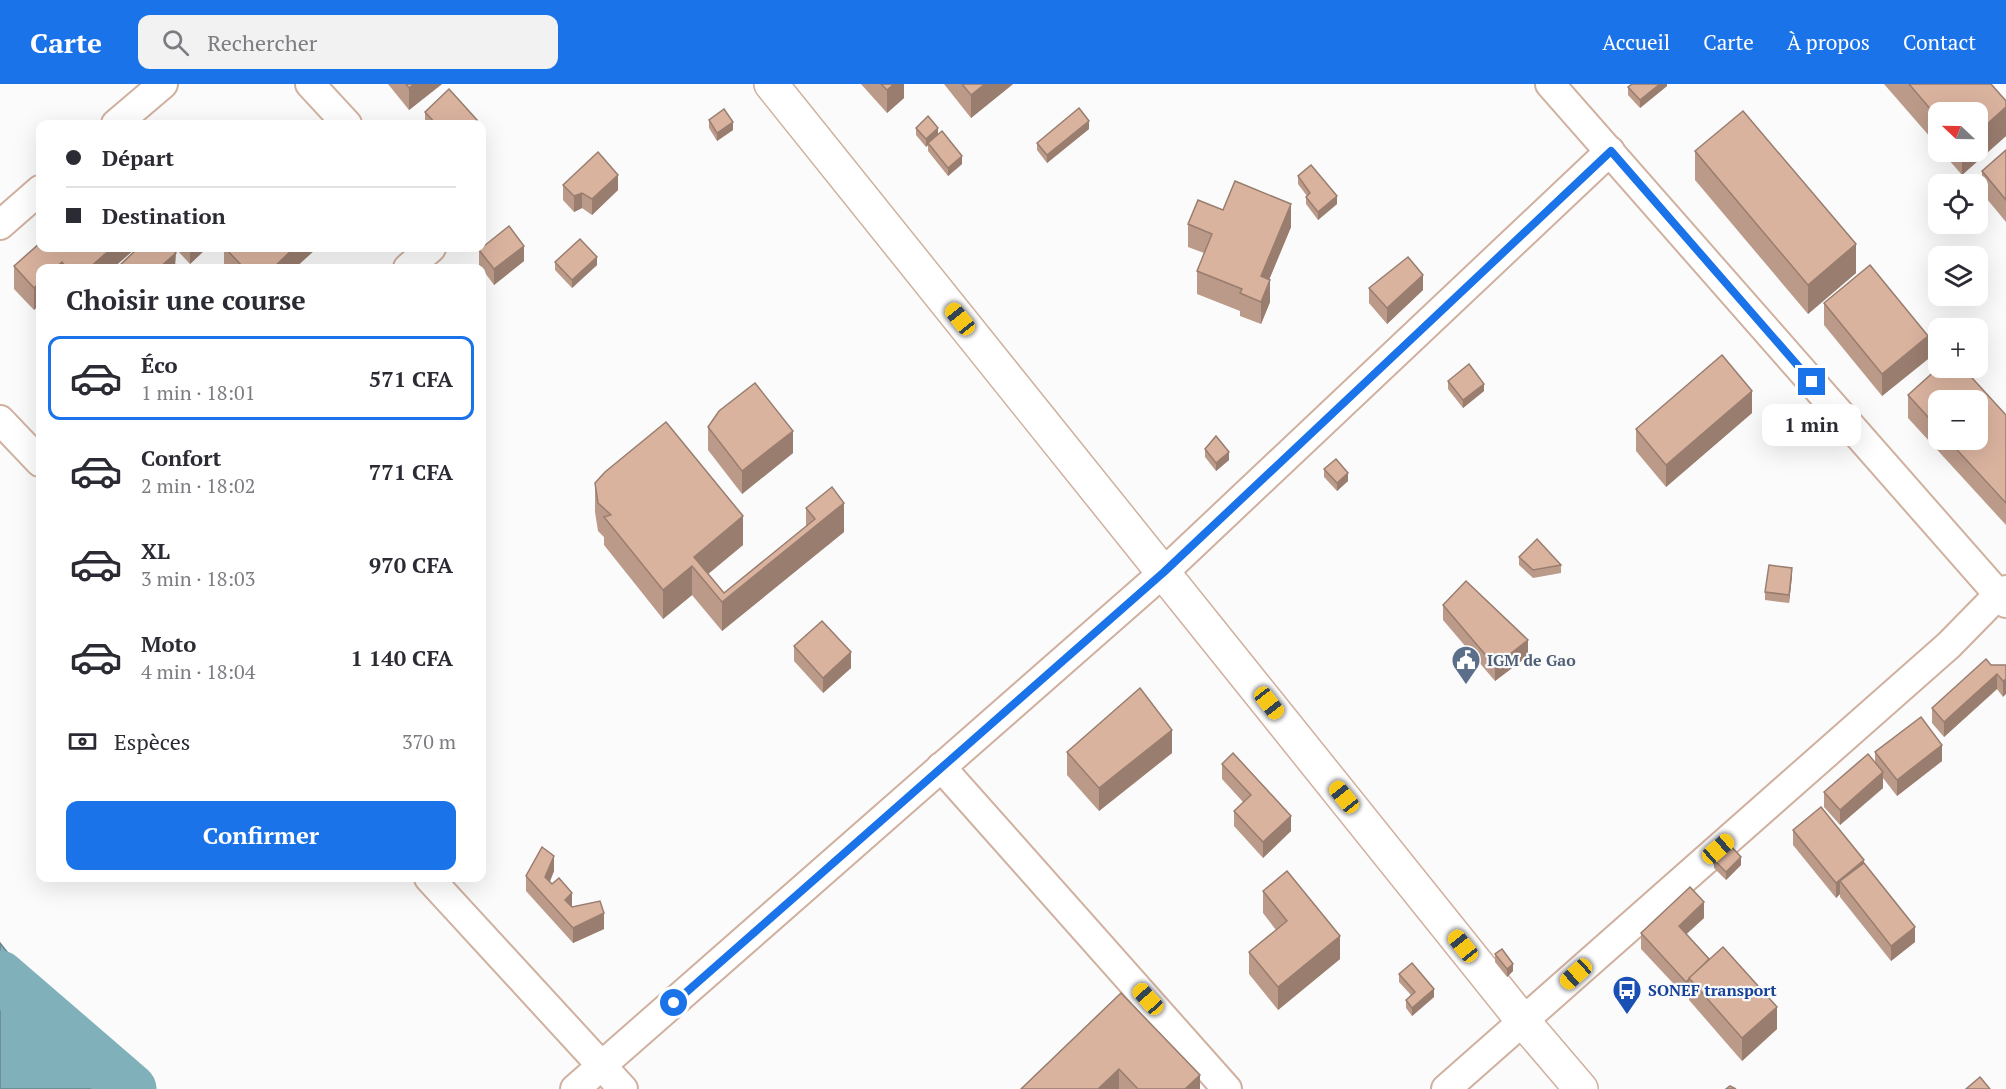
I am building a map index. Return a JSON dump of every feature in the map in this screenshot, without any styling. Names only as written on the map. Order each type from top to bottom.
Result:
[{"type":"main road","points":[[771,84],[1523,1021],[1581,1089]]},
{"type":"street","points":[[121,120],[163,84]]},
{"type":"street","points":[[310,84],[343,120]]},
{"type":"street","points":[[1446,1089],[2003,596],[1550,84]]},
{"type":"street","points":[[575,1089],[1164,572],[1611,151]]},
{"type":"street","points":[[0,225],[36,194]]},
{"type":"street","points":[[413,264],[426,252]]},
{"type":"street","points":[[0,420],[36,458]]},
{"type":"street","points":[[941,767],[1227,1089]]},
{"type":"street","points":[[433,882],[623,1089]]},
{"type":"water","points":[[0,943],[114,1089],[0,1089]]},
{"type":"building","points":[[881,84],[894,84],[887,90]]},
{"type":"building","points":[[962,84],[985,84],[971,95]]},
{"type":"building","points":[[1632,84],[1660,84],[1640,100],[1628,87]]},
{"type":"building","points":[[1909,84],[1991,84],[2006,101],[2006,107],[1988,123],[1988,102],[1928,102],[1928,106]]},
{"type":"building","points":[[449,89],[477,120],[432,120],[425,112]]},
{"type":"building","points":[[1079,108],[1089,121],[1047,155],[1037,143]]},
{"type":"building","points":[[724,109],[733,122],[717,133],[709,120]]},
{"type":"building","points":[[1743,111],[1856,244],[1808,285],[1695,151]]},
{"type":"building","points":[[928,116],[938,128],[926,139],[916,128]]},
{"type":"building","points":[[942,131],[962,156],[948,168],[928,143]]},
{"type":"building","points":[[2006,150],[2006,200],[1988,178],[1988,174],[1982,171]]},
{"type":"building","points":[[598,152],[618,175],[592,199],[582,193],[574,196],[563,185]]},
{"type":"building","points":[[1311,165],[1337,196],[1318,212],[1306,197],[1310,193],[1298,176]]},
{"type":"building","points":[[1235,181],[1291,204],[1261,276],[1270,280],[1261,302],[1240,293],[1242,289],[1197,271],[1212,234],[1188,224],[1198,200],[1223,210]]},
{"type":"building","points":[[509,226],[524,246],[494,269],[481,252],[486,252],[486,244]]},
{"type":"building","points":[[580,239],[597,257],[572,280],[555,262]]},
{"type":"building","points":[[36,247],[36,252],[107,252],[94,264],[64,264],[62,262],[60,264],[36,264],[36,286],[34,288],[14,266]]},
{"type":"building","points":[[134,252],[176,253],[164,264],[121,264]]},
{"type":"building","points":[[229,252],[290,252],[277,264],[240,264]]},
{"type":"building","points":[[1408,257],[1423,275],[1387,308],[1369,288]]},
{"type":"building","points":[[1870,265],[1928,336],[1882,374],[1824,303]]},
{"type":"building","points":[[1722,355],[1752,391],[1666,465],[1636,429]]},
{"type":"building","points":[[1469,364],[1484,384],[1463,400],[1448,381]]},
{"type":"building","points":[[1928,377],[1972,378],[1983,390],[1928,390],[1928,417],[1908,395]]},
{"type":"building","points":[[755,383],[793,431],[742,471],[708,427],[719,411]]},
{"type":"building","points":[[1988,395],[2006,415],[2006,503],[1957,450],[1988,450]]},
{"type":"building","points":[[666,422],[743,516],[694,557],[724,593],[815,519],[806,508],[832,487],[844,503],[722,602],[692,566],[663,590],[604,517],[611,515],[598,503],[595,483],[605,472]]},
{"type":"building","points":[[1216,436],[1229,452],[1216,463],[1205,449]]},
{"type":"building","points":[[1336,459],[1348,473],[1337,483],[1324,469]]},
{"type":"building","points":[[1537,539],[1561,565],[1533,570],[1519,557]]},
{"type":"building","points":[[1769,565],[1792,568],[1789,595],[1765,592]]},
{"type":"building","points":[[1466,581],[1528,640],[1495,666],[1443,605]]},
{"type":"building","points":[[822,621],[851,652],[823,678],[794,646]]},
{"type":"building","points":[[1986,659],[1991,665],[2006,665],[2006,679],[2003,681],[1997,674],[1944,722],[1932,708]]},
{"type":"building","points":[[1140,688],[1172,730],[1099,788],[1067,752]]},
{"type":"building","points":[[1921,717],[1942,745],[1897,780],[1875,752]]},
{"type":"building","points":[[1233,753],[1291,816],[1263,842],[1234,811],[1251,795],[1222,764]]},
{"type":"building","points":[[1868,754],[1883,772],[1840,810],[1824,792]]},
{"type":"building","points":[[1821,807],[1864,860],[1836,883],[1793,830]]},
{"type":"building","points":[[1730,845],[1741,857],[1726,872],[1714,860]]},
{"type":"building","points":[[542,847],[554,856],[545,877],[552,884],[559,878],[572,893],[565,900],[572,907],[600,901],[604,913],[573,928],[526,876]]},
{"type":"building","points":[[1864,863],[1915,927],[1891,946],[1840,881]]},
{"type":"building","points":[[1287,871],[1340,936],[1278,987],[1249,952],[1287,921],[1263,891]]},
{"type":"building","points":[[1690,887],[1704,902],[1679,926],[1709,959],[1686,982],[1641,933]]},
{"type":"building","points":[[1723,947],[1777,1007],[1742,1038],[1689,978]]},
{"type":"building","points":[[1502,949],[1513,964],[1507,969],[1495,954]]},
{"type":"building","points":[[1412,963],[1434,989],[1412,1008],[1406,1000],[1415,992],[1399,974]]},
{"type":"building","points":[[1121,993],[1200,1075],[1185,1089],[1138,1089],[1119,1069],[1098,1089],[1021,1089]]},
{"type":"building","points":[[1980,1077],[1990,1089],[1966,1089]]},
{"type":"waterway","points":[[0,976],[131,1089]]},
{"type":"place","name":"IGM de Gao","points":[[1466,686]]},
{"type":"place","name":"SONEF transport","points":[[1627,1016]]},
{"type":"route","points":[[674,1003],[1164,572],[1611,151],[1812,382]]}]
